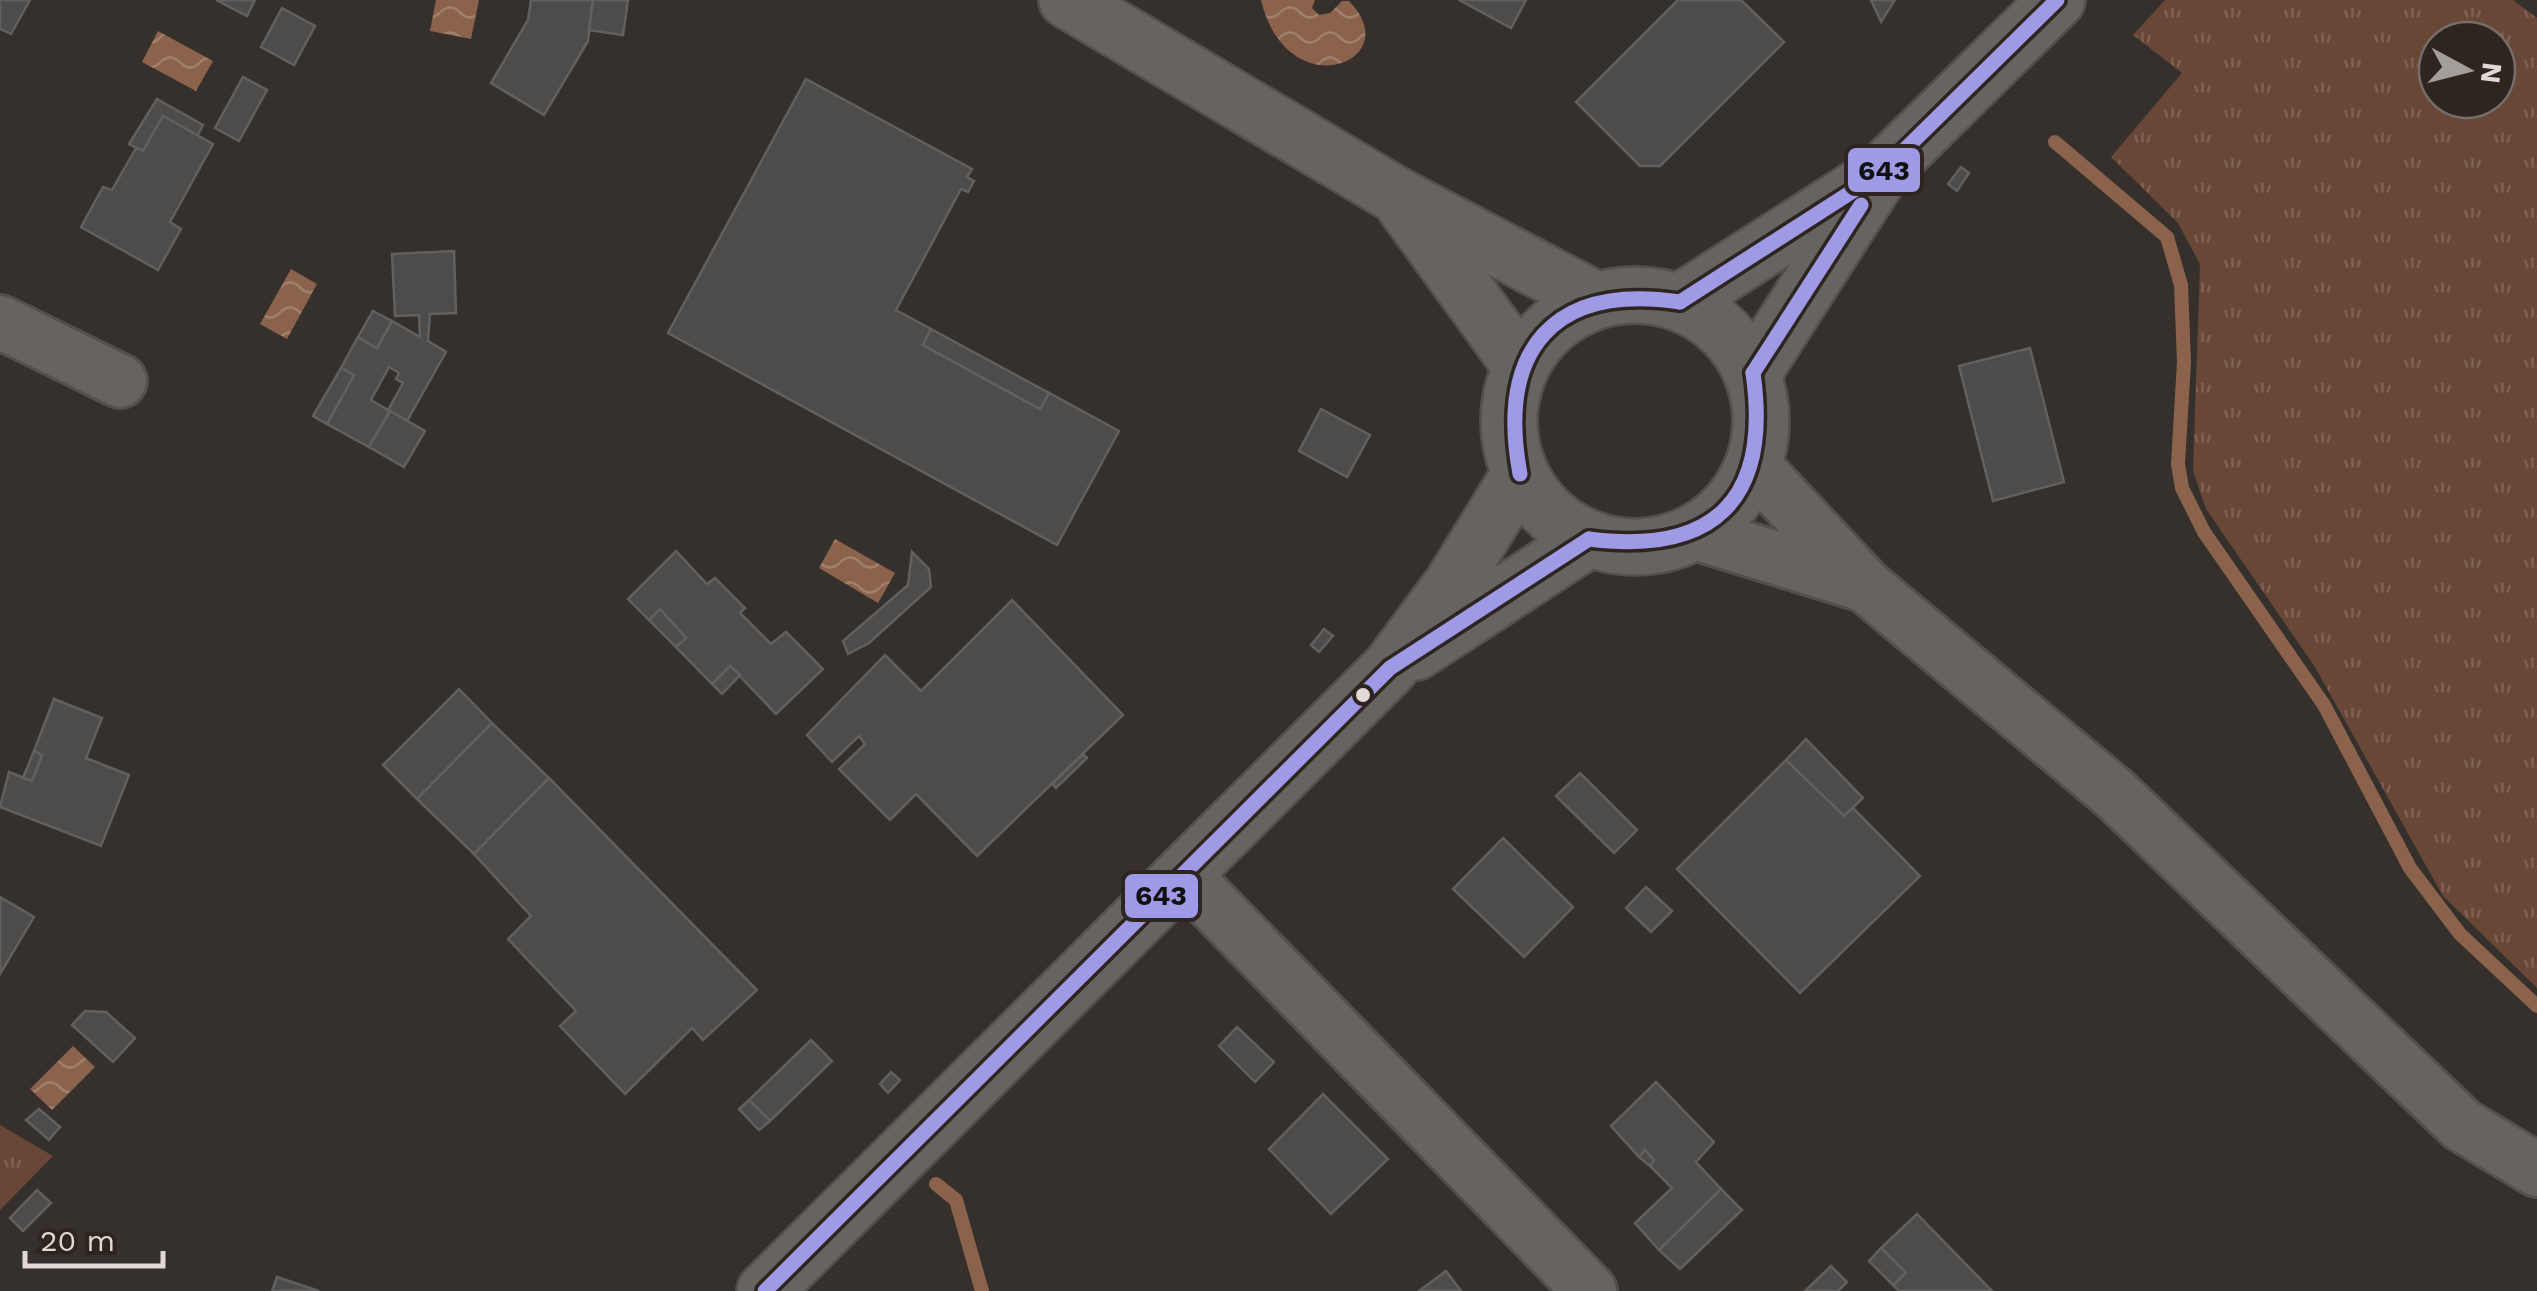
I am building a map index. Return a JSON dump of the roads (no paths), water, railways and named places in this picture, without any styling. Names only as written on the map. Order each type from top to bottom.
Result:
[{"type":"main road","points":[[1067,0],[1396,195],[1596,300]]},
{"type":"main road","points":[[1680,302],[1881,174],[2057,0]]},
{"type":"main road","points":[[1753,373],[1881,174]]},
{"type":"main road","points":[[1396,195],[1521,366]]},
{"type":"main road","points":[[1624,294],[1680,302],[1711,319],[1735,343],[1753,373],[1761,404],[1762,435],[1754,466],[1740,493],[1695,533],[1643,547],[1589,540],[1561,524],[1538,502],[1520,474],[1510,439],[1510,402],[1521,366],[1540,338],[1564,315],[1596,300],[1624,294]]},
{"type":"main road","points":[[765,1291],[1390,668],[1453,582],[1520,474]]},
{"type":"main road","points":[[1390,668],[1589,540]]},
{"type":"street","points":[[0,322],[120,382]]},
{"type":"street","points":[[1754,466],[1866,586],[2115,794],[2462,1125],[2537,1170]]},
{"type":"street","points":[[1695,533],[1866,586]]},
{"type":"street","points":[[1183,874],[1590,1291]]},
{"type":"water","points":[[436,0],[479,0],[471,39],[430,31]]},
{"type":"water","points":[[1261,0],[1315,0],[1312,8],[1319,15],[1349,1],[1364,23],[1364,42],[1354,56],[1337,64],[1316,64],[1294,55],[1275,34]]},
{"type":"water","points":[[158,31],[213,61],[196,91],[142,62]]},
{"type":"water","points":[[291,269],[317,284],[287,339],[260,324]]},
{"type":"water","points":[[835,539],[895,573],[878,603],[819,568]]},
{"type":"water","points":[[73,1046],[95,1067],[52,1110],[30,1089]]},
{"type":"waterway","points":[[2055,142],[2167,237],[2181,285],[2184,362],[2178,464],[2182,488],[2204,532],[2324,705],[2410,868],[2460,934],[2537,1006]]},
{"type":"waterway","points":[[936,1184],[956,1200],[982,1291]]}]
